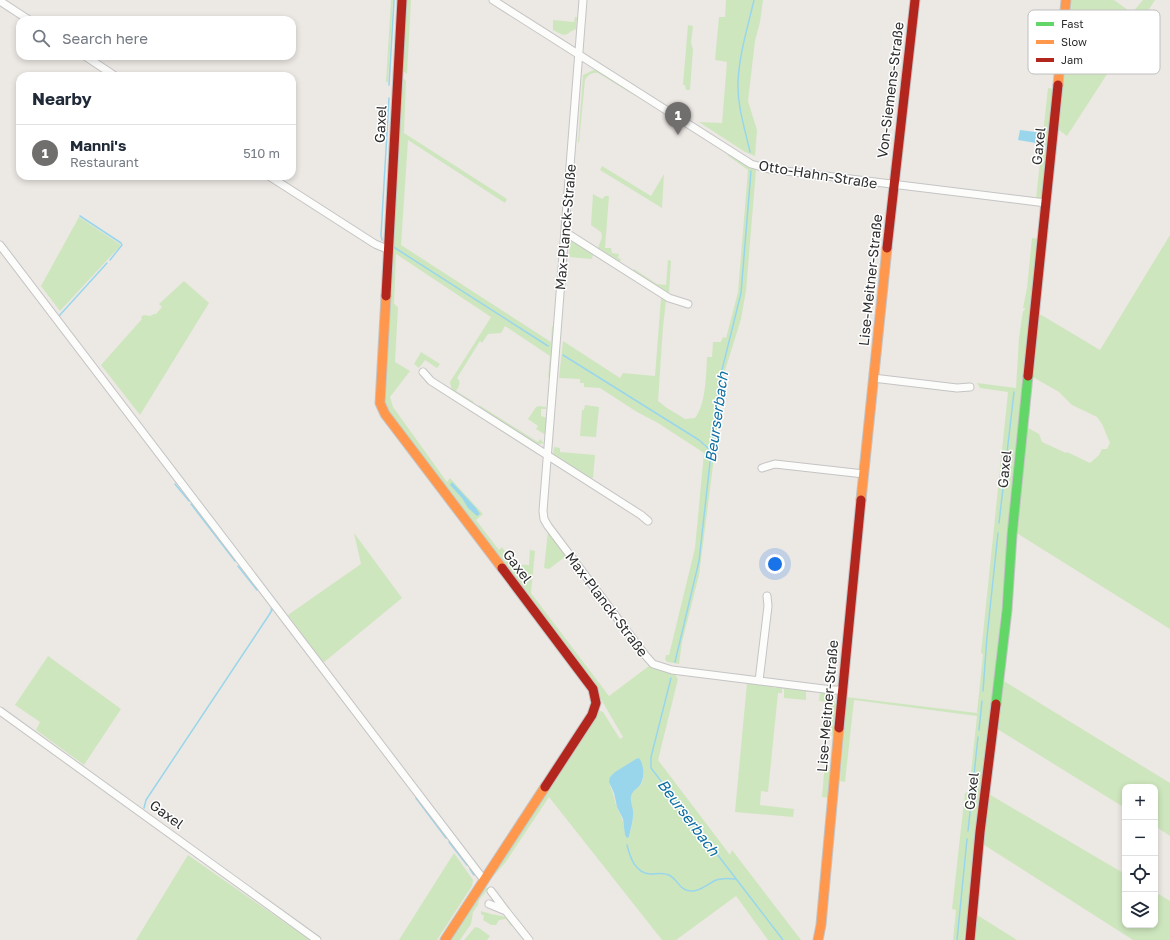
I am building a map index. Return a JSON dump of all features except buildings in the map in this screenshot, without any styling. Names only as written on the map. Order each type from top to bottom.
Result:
[{"type":"street","name":"Gaxel","points":[[402,0],[387,249],[380,403],[382,409],[593,689],[596,696],[596,703],[592,715],[445,940]]},
{"type":"street","name":"Otto-Hahn-Straße","points":[[493,0],[751,164],[769,169],[882,184],[894,184],[1046,203]]},
{"type":"street","name":"Max-Planck-Straße","points":[[583,0],[543,511],[545,522],[649,661],[658,666],[672,670],[842,690]]},
{"type":"street","name":"Von-Siemens-Straße","points":[[894,184],[915,0]]},
{"type":"street","name":"Gaxel","points":[[1065,10],[1066,0]]},
{"type":"street","points":[[0,1],[24,16]]},
{"type":"street","points":[[90,60],[109,72]]},
{"type":"street","name":"Gaxel","points":[[970,940],[980,832],[1007,610],[1012,535],[1059,74]]},
{"type":"street","points":[[276,180],[375,244],[387,249]]},
{"type":"street","name":"Lise-Meitner-Straße","points":[[818,940],[821,925],[842,690],[894,184]]},
{"type":"street","points":[[565,232],[669,298],[688,304]]},
{"type":"street","points":[[0,245],[484,880]]},
{"type":"street","points":[[424,372],[431,381],[548,454],[648,521]]},
{"type":"street","points":[[874,378],[957,388],[970,387]]},
{"type":"street","points":[[762,468],[775,464],[864,474]]},
{"type":"street","points":[[760,681],[768,606],[767,596]]},
{"type":"street","name":"Gaxel","points":[[0,711],[317,940]]},
{"type":"street","points":[[491,891],[529,940]]},
{"type":"street","points":[[489,904],[506,911]]},
{"type":"green space","points":[[391,0],[393,0],[388,82],[386,82]]},
{"type":"green space","points":[[404,0],[411,0],[407,74],[402,70]]},
{"type":"green space","points":[[726,0],[763,0],[760,22],[755,41],[748,101],[757,130],[755,156],[745,152],[699,122],[722,123],[727,62],[715,60],[719,17],[725,17]]},
{"type":"green space","points":[[1069,0],[1114,0],[1128,10],[1068,10]]},
{"type":"green space","points":[[1143,0],[1155,0],[1149,10],[1135,10]]},
{"type":"green space","points":[[575,17],[577,17],[576,29],[565,35],[553,30],[553,20],[574,22]]},
{"type":"green space","points":[[688,25],[693,26],[691,43],[693,49],[690,90],[686,90],[685,85],[683,85]]},
{"type":"green space","points":[[596,69],[637,97],[598,73],[592,73],[589,75],[585,80],[579,143],[583,75]]},
{"type":"green space","points":[[1062,74],[1107,74],[1067,136],[1059,130],[1057,124]]},
{"type":"green space","points":[[404,79],[406,81],[404,133],[507,199],[505,203],[408,140],[401,245],[551,342],[552,326],[554,328],[550,376],[548,378],[550,356],[505,326],[501,333],[488,334],[482,343],[480,341],[457,378],[459,380],[459,387],[456,391],[474,402],[471,403],[452,391],[450,382],[491,317],[396,254],[394,304],[398,307],[395,362],[410,371],[390,397],[393,407],[447,482],[450,478],[483,514],[476,520],[499,550],[502,547],[513,564],[529,565],[530,550],[535,551],[531,593],[609,696],[651,665],[674,673],[678,679],[658,760],[730,855],[732,850],[801,940],[768,940],[736,896],[676,940],[662,940],[549,797],[505,863],[489,881],[488,878],[598,710],[603,712],[620,739],[623,737],[595,689],[389,416],[381,399],[401,80]],"holes":[[[641,761],[643,779],[641,784],[633,792],[630,799],[633,820],[629,837],[625,835],[622,820],[610,786]]]},
{"type":"green space","points":[[1048,88],[1054,89],[1044,197],[1036,199]]},
{"type":"green space","points":[[730,154],[756,170],[746,291],[741,319],[723,377],[699,575],[682,642],[679,664],[667,662],[665,659],[666,655],[669,655],[695,548],[704,453],[600,388],[584,387],[584,383],[580,383],[580,379],[559,378],[563,341],[620,378],[623,373],[655,376],[661,298],[666,301],[658,401],[685,419],[695,418],[699,412],[703,397],[706,381],[707,357],[712,357],[713,342],[721,342],[723,337],[726,338],[738,292],[748,170],[727,155]]},
{"type":"green space","points":[[602,166],[651,196],[664,174],[662,208],[600,170]]},
{"type":"green space","points":[[593,194],[602,199],[605,196],[609,196],[605,248],[611,248],[612,253],[619,254],[618,258],[621,259],[620,262],[598,248],[602,237],[601,232],[591,225]]},
{"type":"green space","points":[[79,217],[121,245],[60,311],[41,286]]},
{"type":"green space","points":[[1170,235],[1170,629],[1023,537],[1017,533],[1016,530],[1026,427],[1039,434],[1042,442],[1090,463],[1099,455],[1102,449],[1107,449],[1110,443],[1102,424],[1097,417],[1072,405],[1059,392],[1031,376],[1038,313],[1100,350]]},
{"type":"green space","points":[[1032,238],[1039,239],[978,838],[964,940],[953,940],[956,910],[952,909],[965,793],[969,792],[977,716],[854,700],[845,782],[840,781],[846,710],[845,698],[977,713],[983,654],[981,653],[1008,392],[980,388],[977,383],[1016,388],[1019,338],[1023,311],[1025,308],[1023,308],[1027,288]]},
{"type":"green space","points":[[570,241],[593,254],[592,259],[569,257]]},
{"type":"green space","points":[[668,260],[671,261],[669,293],[633,270],[634,269],[657,284],[666,285]]},
{"type":"green space","points":[[184,281],[209,303],[140,415],[101,365],[142,319],[141,317],[144,315],[150,316],[156,314],[162,307],[159,304]]},
{"type":"green space","points":[[421,352],[440,364],[437,368],[425,360],[419,368],[414,364]]},
{"type":"green space","points":[[479,405],[538,442],[540,439],[544,443],[537,445],[479,408]]},
{"type":"green space","points":[[585,405],[599,407],[596,437],[580,436],[582,410],[584,410]]},
{"type":"green space","points":[[536,407],[546,407],[546,409],[541,409],[541,416],[547,418],[546,433],[544,434],[536,429],[538,426],[528,419]]},
{"type":"green space","points":[[554,447],[560,448],[560,452],[595,455],[593,478],[590,478],[556,457],[553,454]]},
{"type":"green space","points":[[548,531],[566,556],[549,569],[544,568]]},
{"type":"green space","points":[[354,533],[402,598],[323,663],[288,615],[361,564]]},
{"type":"green space","points":[[48,656],[121,709],[84,765],[36,730],[40,722],[15,705]]},
{"type":"green space","points":[[999,678],[1170,783],[1170,836],[1158,828],[1158,784],[1122,784],[1122,806],[994,727]]},
{"type":"green space","points":[[747,683],[776,688],[776,686],[810,690],[811,692],[806,692],[806,700],[784,698],[784,689],[782,689],[782,693],[778,693],[768,792],[761,791],[760,805],[794,809],[793,817],[735,812]]},
{"type":"green space","points":[[820,692],[831,694],[831,697],[836,704],[836,714],[837,701],[834,695],[837,699],[839,713],[836,734],[833,736],[832,728],[822,727],[824,713],[828,714],[829,703],[819,701]]},
{"type":"green space","points":[[825,762],[829,763],[829,771],[832,773],[829,798],[822,797]]},
{"type":"green space","points":[[987,793],[1122,872],[1122,928],[1158,928],[1158,894],[1170,901],[1170,940],[1133,940],[981,843]]},
{"type":"green space","points":[[454,853],[473,880],[472,886],[437,940],[399,940]]},
{"type":"green space","points":[[188,855],[310,940],[136,940]]},
{"type":"green space","points":[[484,886],[488,889],[479,900],[478,905],[473,912],[471,924],[460,940],[446,940]]},
{"type":"green space","points":[[481,911],[507,917],[513,925],[511,926],[506,919],[499,920],[496,925],[491,925],[483,920],[484,916],[481,914]]},
{"type":"green space","points":[[974,913],[1017,940],[971,940]]},
{"type":"green space","points":[[475,927],[479,928],[490,936],[487,940],[464,940]]},
{"type":"water","points":[[1020,130],[1043,133],[1042,144],[1018,140]]},
{"type":"water","points":[[452,482],[480,514],[477,516],[468,508],[462,498],[450,485]]},
{"type":"water","points":[[639,758],[643,767],[643,779],[631,797],[633,819],[629,837],[627,838],[625,835],[623,819],[617,807],[614,793],[609,782],[610,777],[615,772]]},
{"type":"waterway","points":[[389,85],[394,0]]},
{"type":"waterway","name":"Beurserbach","points":[[750,152],[740,108],[738,82],[742,51],[754,0]]},
{"type":"waterway","points":[[382,240],[381,235],[389,98]]},
{"type":"waterway","name":"Beurserbach","points":[[675,662],[699,561],[719,382],[741,293],[751,171]]},
{"type":"waterway","points":[[80,216],[121,243],[122,245],[110,260]]},
{"type":"waterway","points":[[392,246],[548,346]]},
{"type":"waterway","points":[[59,316],[107,263]]},
{"type":"waterway","points":[[563,355],[699,440],[710,450]]},
{"type":"waterway","points":[[999,523],[1014,392]]},
{"type":"waterway","points":[[175,484],[189,501]]},
{"type":"waterway","points":[[191,504],[235,561]]},
{"type":"waterway","points":[[983,691],[998,533]]},
{"type":"waterway","points":[[238,566],[257,590]]},
{"type":"waterway","points":[[144,808],[146,800],[269,615],[272,610],[271,609]]},
{"type":"waterway","name":"Beurserbach","points":[[671,678],[651,757],[651,768],[783,940]]},
{"type":"waterway","points":[[979,730],[982,701]]},
{"type":"waterway","points":[[968,831],[978,737]]},
{"type":"waterway","points":[[416,798],[446,838]]},
{"type":"waterway","points":[[957,940],[967,839]]},
{"type":"waterway","points":[[449,842],[467,865]]},
{"type":"waterway","points":[[627,845],[634,864],[640,871],[650,874],[662,873],[669,875],[685,890],[694,891],[703,888],[716,880],[725,878],[735,879]]},
{"type":"waterway","points":[[470,869],[474,875]]},
{"type":"traffic: fast","points":[[996,704],[1007,610],[1012,535],[1028,376]]},
{"type":"traffic: slow","points":[[1065,10],[1066,0]]},
{"type":"traffic: slow","points":[[1058,85],[1059,74]]},
{"type":"traffic: slow","points":[[861,500],[887,248]]},
{"type":"traffic: slow","points":[[386,296],[380,403],[385,414],[502,568]]},
{"type":"traffic: slow","points":[[818,940],[821,925],[839,728]]},
{"type":"traffic: slow","points":[[445,940],[545,787]]},
{"type":"traffic: jam","points":[[386,296],[402,0]]},
{"type":"traffic: jam","points":[[887,248],[915,0]]},
{"type":"traffic: jam","points":[[1028,376],[1058,85]]},
{"type":"traffic: jam","points":[[839,728],[861,500]]},
{"type":"traffic: jam","points":[[502,568],[593,689],[596,703],[592,715],[545,787]]},
{"type":"traffic: jam","points":[[970,940],[980,832],[996,704]]},
{"type":"place","name":"Manni's","points":[[678,135]]}]
